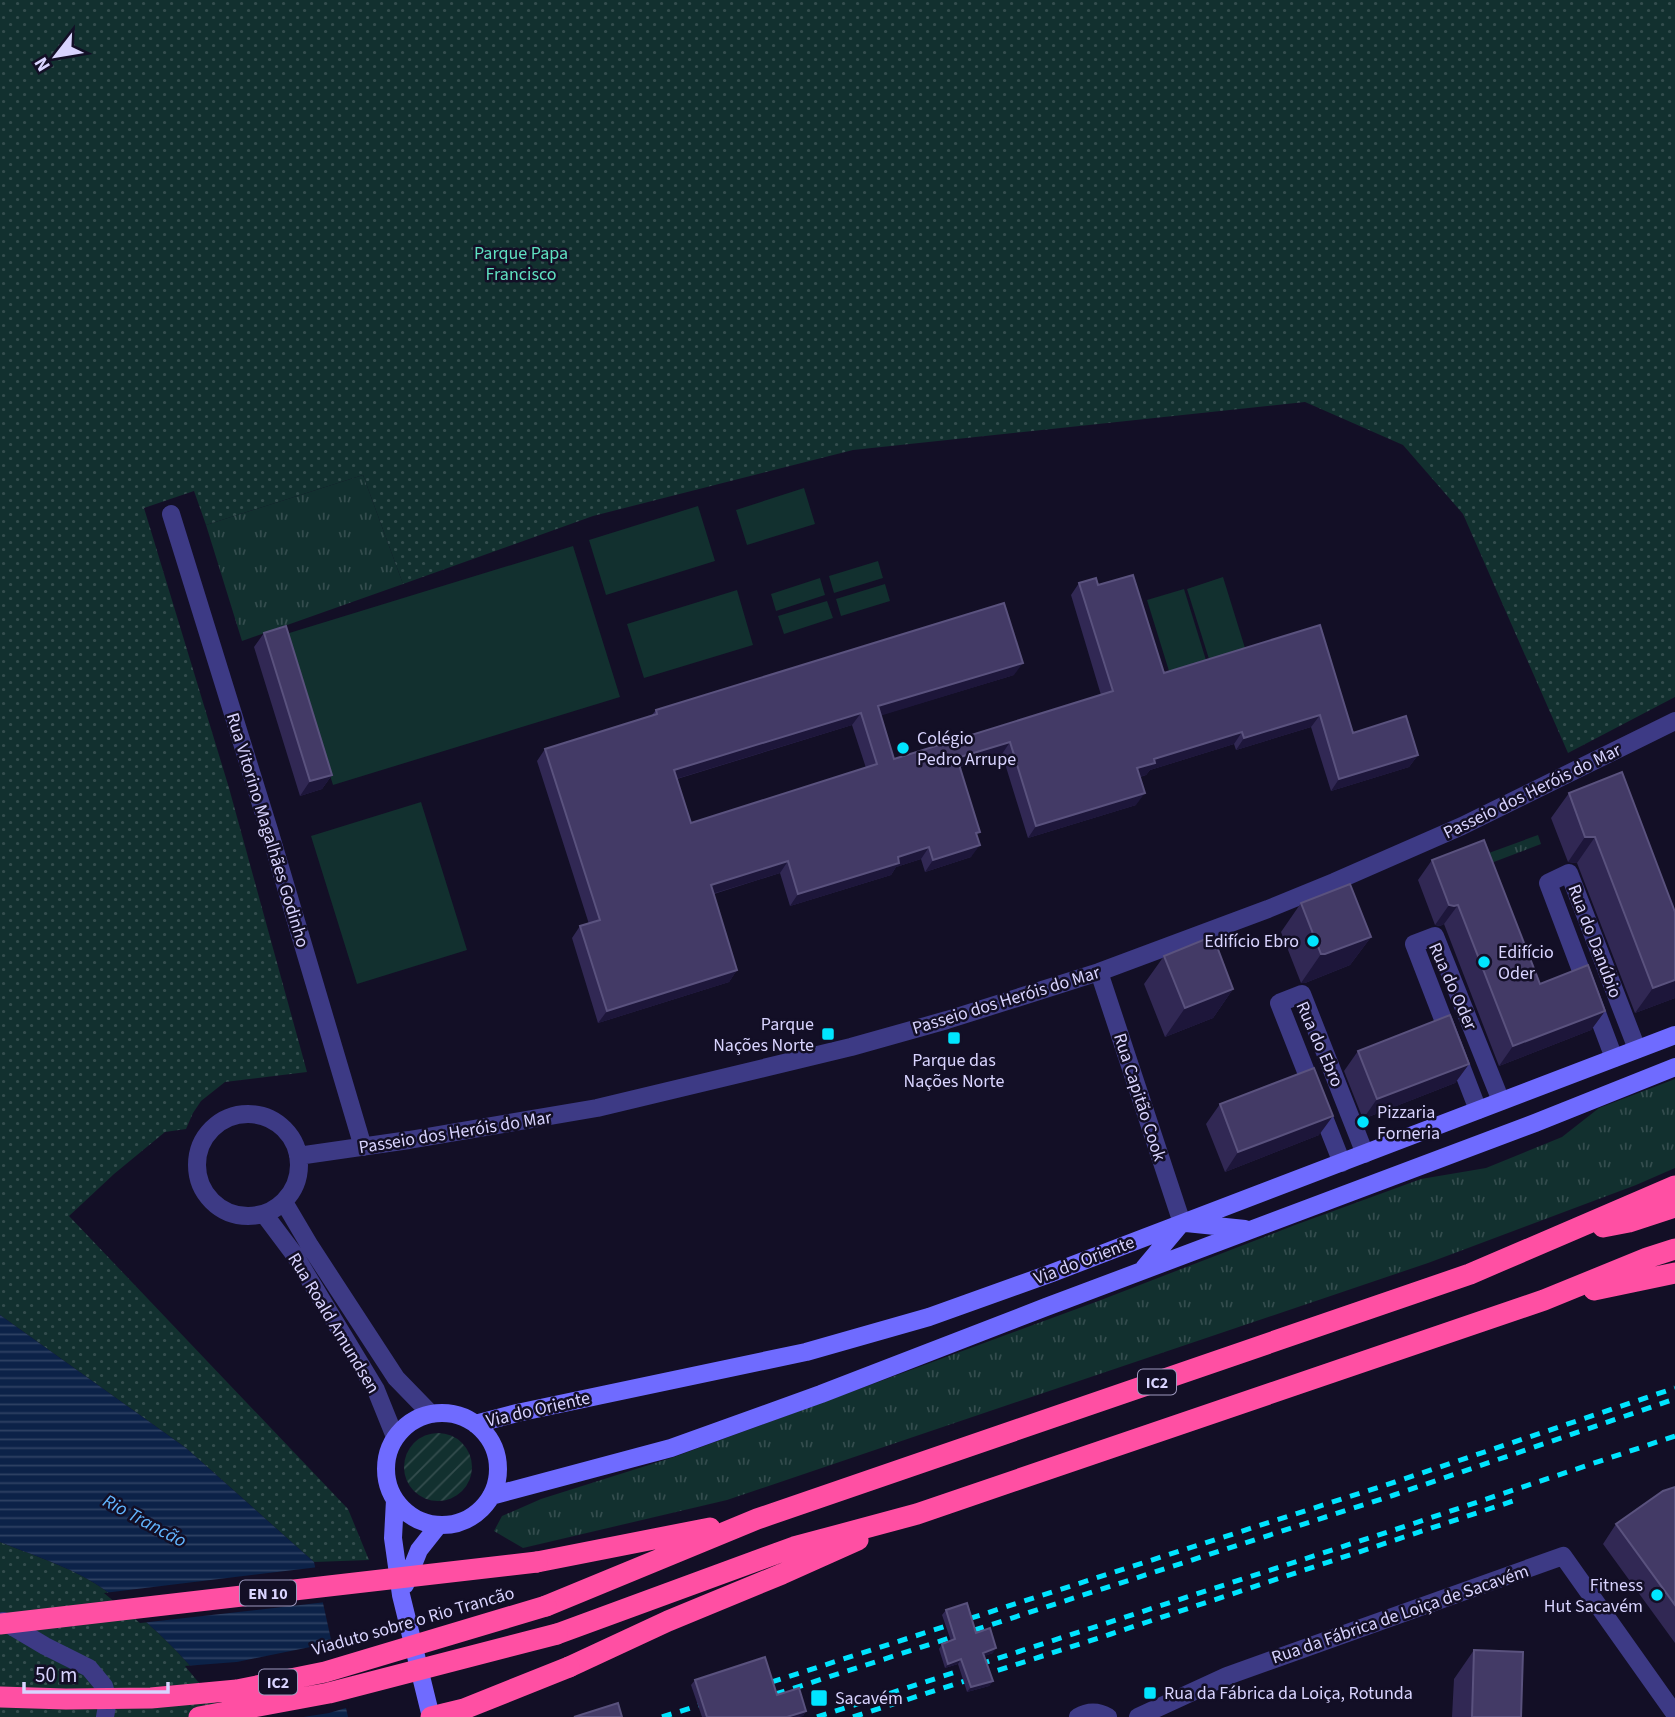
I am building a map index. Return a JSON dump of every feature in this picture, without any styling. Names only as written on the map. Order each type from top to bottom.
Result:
[{"type":"highway","points":[[1554,1237],[1675,1186]]},
{"type":"highway","name":"IC2","points":[[757,1519],[1470,1274],[1554,1237],[1629,1222],[1675,1208]]},
{"type":"highway","name":"IC2","points":[[199,1717],[329,1693],[556,1634],[794,1547],[917,1514],[1544,1300],[1675,1249]]},
{"type":"highway","points":[[1544,1300],[1675,1273]]},
{"type":"highway","points":[[431,1717],[464,1709],[569,1667],[668,1621],[917,1514]]},
{"type":"highway","name":"EN 10","points":[[0,1622],[537,1562],[757,1519]]},
{"type":"highway","name":"Viaduto sobre o Rio Trancão","points":[[0,1697],[151,1698],[237,1690],[325,1672],[546,1605],[757,1519]]},
{"type":"street","name":"Rua Vitorino Magalhães Godinho","points":[[171,514],[363,1147]]},
{"type":"street","name":"Passeio dos Heróis do Mar","points":[[298,1156],[597,1108],[851,1047],[1099,972],[1334,882],[1462,826],[1675,721]]},
{"type":"street","name":"Rua do Danúbio","points":[[1614,1058],[1548,883],[1569,873],[1637,1049]]},
{"type":"street","name":"Rua do Oder","points":[[1478,1110],[1414,944],[1435,936],[1501,1101]]},
{"type":"street","name":"Rua Capitão Cook","points":[[1099,972],[1182,1223]]},
{"type":"street","name":"Rua do Ebro","points":[[1342,1163],[1279,1003],[1302,994],[1365,1154]]},
{"type":"street","name":"Via do Oriente","points":[[475,1424],[818,1349],[929,1317],[1052,1273],[1675,1035]]},
{"type":"street","name":"Via do Oriente","points":[[491,1496],[671,1448],[821,1394],[1675,1067]]},
{"type":"street","points":[[238,1114],[258,1114],[277,1122],[291,1137],[298,1156],[297,1181],[284,1202],[264,1214],[243,1217],[223,1211],[207,1197],[198,1178],[197,1157],[204,1138],[219,1122],[238,1114]]},
{"type":"street","name":"Rua Roald Amundsen","points":[[284,1202],[396,1378],[431,1414]]},
{"type":"street","name":"Rua Roald Amundsen","points":[[264,1214],[294,1254],[376,1390],[395,1437]]},
{"type":"street","points":[[1141,1271],[1182,1223],[1252,1229]]},
{"type":"street","points":[[395,1500],[407,1513],[421,1522],[438,1526],[459,1523],[478,1513],[491,1496],[498,1477],[496,1457],[489,1438],[475,1424],[454,1414],[431,1414],[411,1422],[395,1437],[388,1454],[386,1473],[395,1500],[393,1538],[401,1595],[431,1717]]},
{"type":"street","points":[[401,1595],[418,1550],[438,1526]]},
{"type":"street","name":"Rua da Fábrica de Loiça de Sacavém","points":[[1138,1717],[1239,1671],[1563,1556],[1675,1714]]},
{"type":"street","points":[[0,1622],[89,1668],[104,1686],[108,1700],[105,1717]]},
{"type":"street","points":[[1078,1717],[1094,1712],[1108,1717]]},
{"type":"green space","name":"Parque Papa Francisco","points":[[0,0],[1675,0],[1675,697],[1568,753],[1463,514],[1403,445],[1305,402],[853,450],[593,516],[403,584],[363,475],[206,525],[194,491],[144,508],[229,788],[307,1072],[225,1082],[201,1101],[186,1129],[165,1132],[69,1216],[348,1509],[369,1560],[314,1562],[186,1448],[0,1315]]},
{"type":"green space","points":[[363,475],[403,584],[242,641],[206,525]]},
{"type":"green space","points":[[804,488],[815,524],[747,545],[736,510]]},
{"type":"green space","points":[[698,506],[715,561],[606,595],[589,540]]},
{"type":"green space","points":[[573,546],[620,697],[333,785],[286,634]]},
{"type":"green space","points":[[878,561],[883,578],[834,593],[829,576]]},
{"type":"green space","points":[[1223,577],[1245,648],[1209,659],[1187,589]]},
{"type":"green space","points":[[820,578],[825,595],[776,611],[771,594]]},
{"type":"green space","points":[[885,584],[890,601],[841,616],[836,599]]},
{"type":"green space","points":[[1184,589],[1206,660],[1169,671],[1147,600]]},
{"type":"green space","points":[[737,590],[753,645],[644,678],[627,624]]},
{"type":"green space","points":[[827,601],[833,618],[784,634],[778,616]]},
{"type":"green space","points":[[421,802],[467,950],[357,984],[311,836]]},
{"type":"green space","points":[[1538,835],[1541,844],[1478,868],[1475,858]]},
{"type":"green space","points":[[1675,1079],[1675,1168],[1636,1185],[1428,1263],[727,1500],[523,1548],[494,1531],[502,1516],[541,1499],[674,1457],[1421,1179],[1486,1168],[1562,1137],[1599,1108]]},
{"type":"green space","points":[[431,1433],[445,1433],[457,1438],[467,1448],[472,1467],[467,1486],[457,1496],[445,1501],[431,1501],[419,1496],[409,1486],[404,1474],[404,1460],[409,1448],[419,1438]]},
{"type":"green space","points":[[0,1542],[70,1570],[120,1601],[182,1657],[216,1698],[227,1717],[0,1717]]},
{"type":"water","name":"Rio Trancão","points":[[0,1315],[186,1448],[314,1562],[348,1717],[227,1717],[216,1698],[182,1657],[120,1601],[70,1570],[0,1542]]},
{"type":"pier","points":[[319,1567],[326,1602],[140,1623],[104,1593]]},
{"type":"pier","points":[[335,1642],[349,1707],[329,1713],[303,1717],[223,1717],[215,1702],[185,1666],[237,1662]]},
{"type":"building","points":[[1133,575],[1164,673],[1320,625],[1353,733],[1406,716],[1418,755],[1339,779],[1320,715],[1244,738],[1242,732],[1154,759],[1155,763],[1137,768],[1145,793],[1036,826],[1010,742],[957,758],[980,832],[976,833],[980,845],[933,860],[929,847],[898,857],[899,863],[798,894],[788,861],[711,885],[737,970],[607,1011],[580,926],[600,920],[545,749],[657,714],[656,710],[1004,603],[1023,663],[878,706],[894,759],[1113,691],[1079,583],[1096,578],[1098,585]],"holes":[[[861,713],[877,764],[691,823],[674,770]]]},
{"type":"building","points":[[286,626],[332,775],[310,781],[264,633]]},
{"type":"building","points":[[1622,772],[1675,912],[1675,980],[1653,988],[1595,837],[1585,837],[1569,793]]},
{"type":"building","points":[[1484,840],[1540,984],[1588,965],[1605,1011],[1513,1046],[1458,905],[1449,905],[1432,860]]},
{"type":"building","points":[[1350,884],[1371,937],[1321,954],[1301,903]]},
{"type":"building","points":[[1213,936],[1233,989],[1185,1008],[1164,956]]},
{"type":"building","points":[[1450,1015],[1469,1064],[1377,1099],[1358,1051]]},
{"type":"building","points":[[1314,1068],[1333,1116],[1238,1152],[1220,1104]]},
{"type":"building","points":[[1675,1487],[1675,1605],[1616,1524],[1663,1491]]},
{"type":"building","points":[[967,1603],[976,1633],[990,1628],[996,1648],[983,1653],[993,1681],[971,1687],[961,1659],[948,1664],[942,1644],[955,1639],[946,1610]]},
{"type":"building","points":[[1474,1650],[1523,1652],[1521,1717],[1472,1717]]},
{"type":"building","points":[[765,1657],[777,1695],[799,1688],[806,1711],[787,1717],[707,1717],[695,1680]]},
{"type":"building","points":[[618,1703],[622,1717],[574,1717]]},
{"type":"railway","points":[[753,1688],[1395,1482],[1675,1388]]},
{"type":"railway","points":[[757,1700],[1394,1495],[1675,1399]]},
{"type":"railway","points":[[817,1717],[1675,1436]]},
{"type":"railway","points":[[853,1717],[1513,1501]]},
{"type":"railway","points":[[662,1717],[716,1700]]},
{"type":"place","name":"Colégio Pedro Arrupe","points":[[903,748]]},
{"type":"place","name":"Edifício Ebro","points":[[1313,941]]},
{"type":"place","name":"Edifício Oder","points":[[1484,962]]},
{"type":"place","name":"Parque Nações Norte","points":[[828,1034]]},
{"type":"place","name":"Parque das Nações Norte","points":[[954,1038]]},
{"type":"place","name":"Pizzaria Forneria","points":[[1363,1122]]},
{"type":"place","name":"Fitness Hut Sacavém","points":[[1657,1595]]},
{"type":"place","name":"Rua da Fábrica da Loiça, Rotunda","points":[[1150,1693]]},
{"type":"place","name":"Sacavém","points":[[819,1698]]}]
